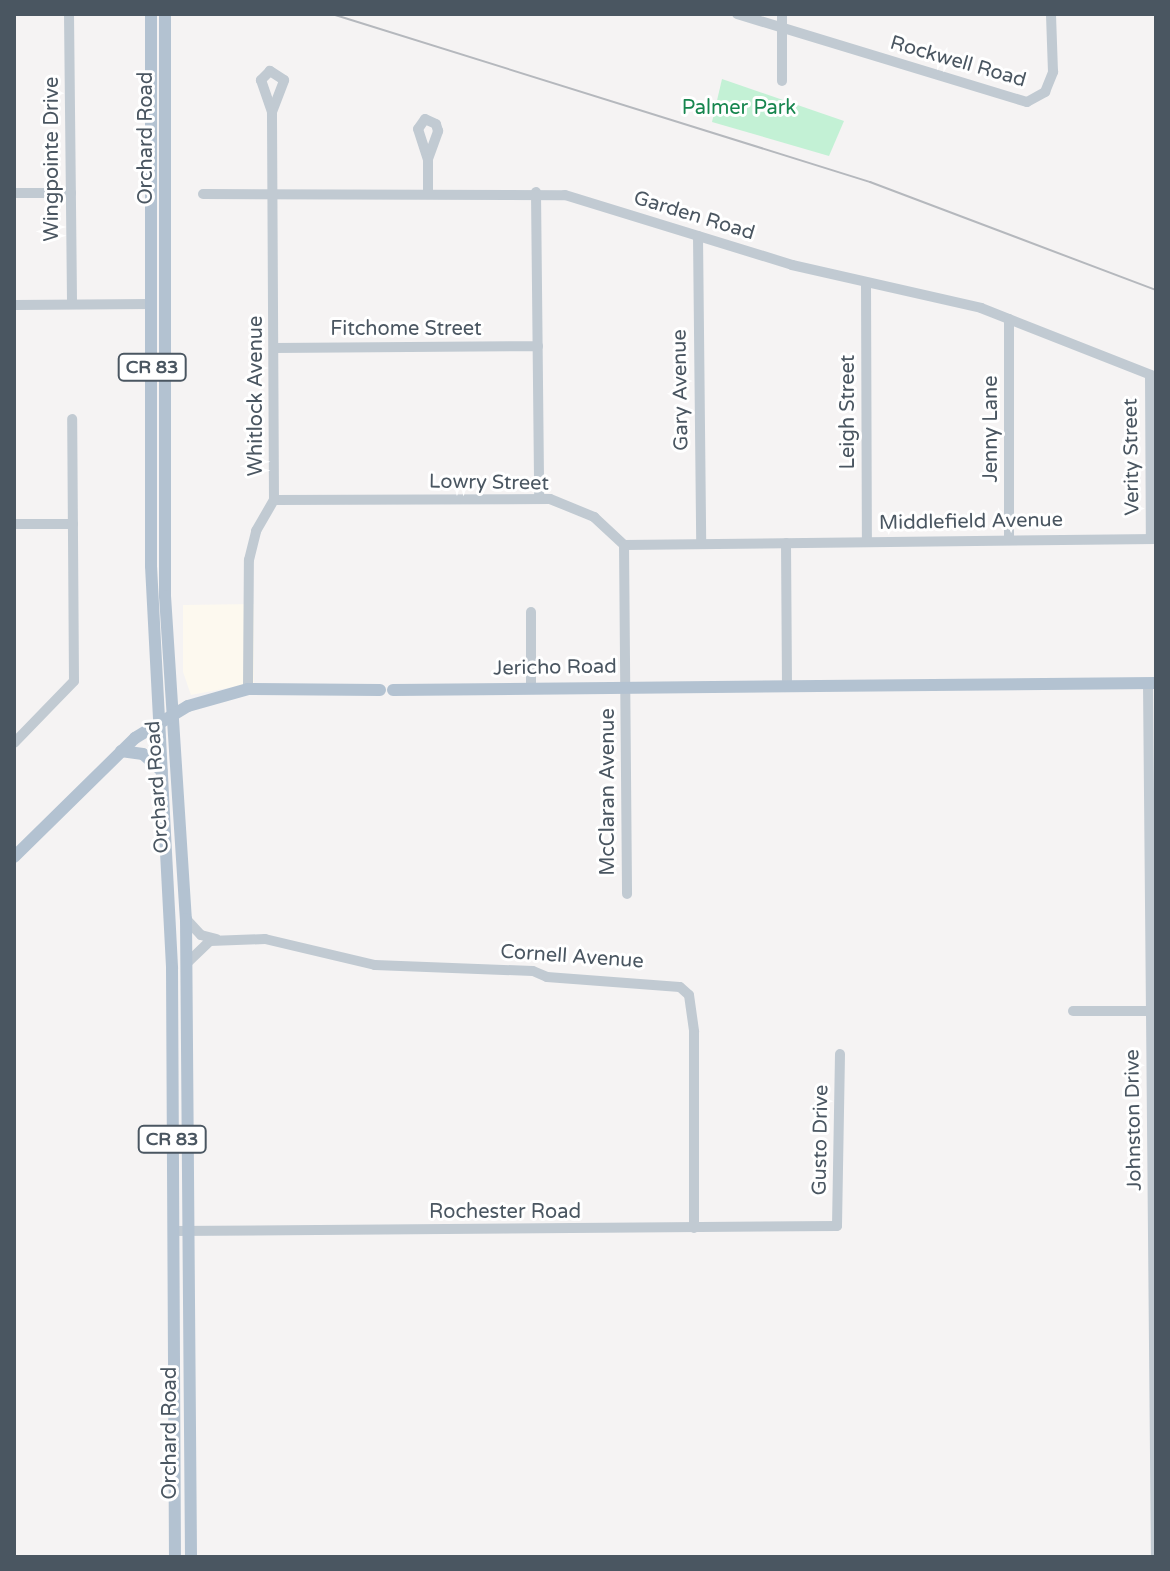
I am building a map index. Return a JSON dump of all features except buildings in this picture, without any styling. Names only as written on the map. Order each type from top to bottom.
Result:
[{"type":"main road","name":"Orchard Road","points":[[151,14],[151,566],[172,968],[175,1557]]},
{"type":"main road","name":"Orchard Road","points":[[165,14],[164,569],[186,919],[191,1557]]},
{"type":"main road","name":"Jericho Road","points":[[14,857],[121,751],[158,721],[248,689],[1152,683]]},
{"type":"main road","points":[[121,751],[143,754],[162,771]]},
{"type":"street","name":"Wingpointe Drive","points":[[69,14],[72,304]]},
{"type":"street","name":"Rockwell Road","points":[[737,14],[1027,102],[1045,92],[1053,72],[1051,14]]},
{"type":"street","points":[[782,14],[782,81]]},
{"type":"street","name":"Whitlock Avenue","points":[[248,689],[249,560],[256,531],[274,500],[272,112]]},
{"type":"street","points":[[428,159],[428,192]]},
{"type":"street","points":[[536,192],[539,499]]},
{"type":"street","name":"Garden Road","points":[[203,194],[536,192],[565,195],[866,283],[1009,319],[1153,376]]},
{"type":"street","points":[[14,193],[71,193]]},
{"type":"street","name":"Gary Avenue","points":[[698,236],[701,543]]},
{"type":"street","name":"Leigh Street","points":[[866,283],[867,541]]},
{"type":"street","points":[[14,305],[152,304]]},
{"type":"street","name":"Jenny Lane","points":[[1009,319],[1009,540]]},
{"type":"street","name":"Fitchome Street","points":[[274,348],[538,346]]},
{"type":"street","name":"Verity Street","points":[[1153,376],[1154,539]]},
{"type":"street","points":[[14,743],[74,681],[72,419]]},
{"type":"street","name":"Lowry Street","points":[[274,500],[539,499],[594,517],[624,545]]},
{"type":"street","points":[[14,524],[73,524]]},
{"type":"street","name":"Middlefield Avenue","points":[[786,543],[1154,539]]},
{"type":"street","points":[[624,545],[786,543],[787,686]]},
{"type":"street","name":"McClaran Avenue","points":[[624,545],[627,894]]},
{"type":"street","points":[[531,612],[531,689]]},
{"type":"street","name":"Johnston Drive","points":[[1152,683],[1156,1557]]},
{"type":"street","points":[[186,919],[201,935],[218,940]]},
{"type":"street","points":[[186,964],[203,944],[218,940]]},
{"type":"street","name":"Cornell Avenue","points":[[218,940],[297,943],[398,967],[533,971],[547,977],[680,987],[689,995],[694,1032],[694,1228]]},
{"type":"street","points":[[1073,1011],[1154,1011]]},
{"type":"street","name":"Gusto Drive","points":[[837,1226],[840,1054]]},
{"type":"street","name":"Rochester Road","points":[[173,1231],[837,1226]]},
{"type":"shaded area","points":[[254,604],[254,683],[191,695],[183,672],[183,605]]},
{"type":"green space","name":"Palmer Park","points":[[722,79],[844,121],[829,156],[712,122]]},
{"type":"railway","points":[[332,14],[870,182],[1156,290]]}]
